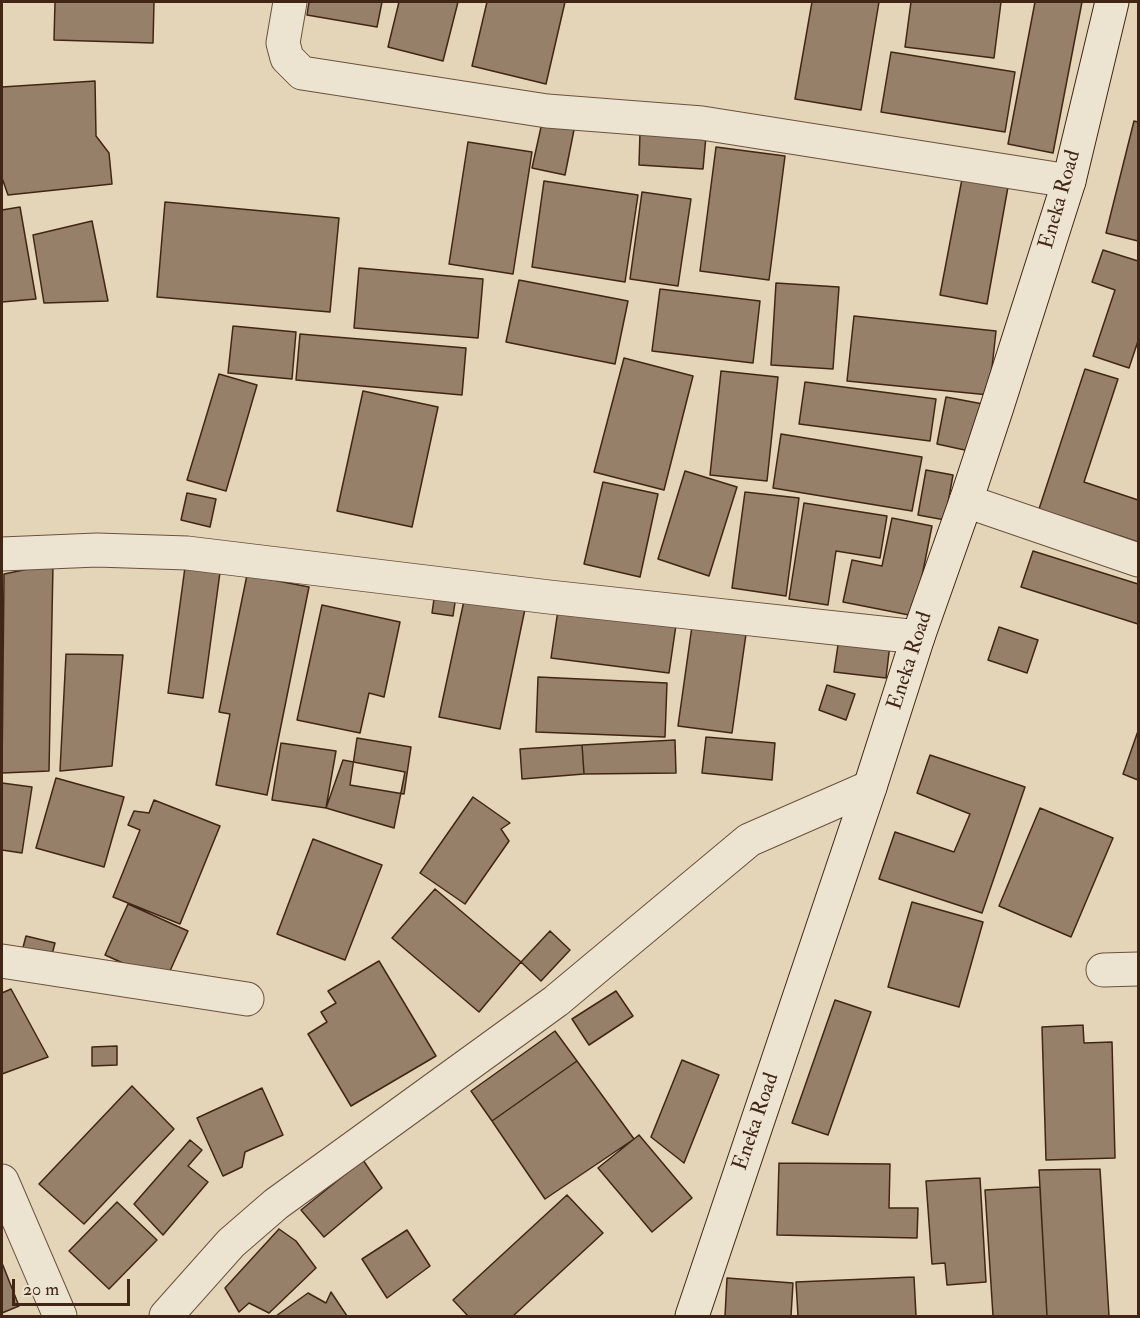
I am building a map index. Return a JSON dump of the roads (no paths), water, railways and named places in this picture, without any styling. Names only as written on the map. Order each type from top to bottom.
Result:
[{"type":"street","points":[[290,2],[283,43],[287,58],[302,73],[547,111],[702,123],[1069,181]]},
{"type":"street","name":"Eneka Road","points":[[693,1317],[918,637],[966,501],[1069,181],[1112,2]]},
{"type":"street","points":[[966,501],[1138,560]]},
{"type":"street","points":[[2,554],[97,550],[187,553],[549,597],[918,637]]},
{"type":"street","points":[[166,1317],[231,1243],[276,1204],[556,1001],[749,840],[870,787]]},
{"type":"street","points":[[2,961],[247,999]]},
{"type":"street","points":[[1103,970],[1138,969]]},
{"type":"street","points":[[2,1181],[60,1317]]}]
